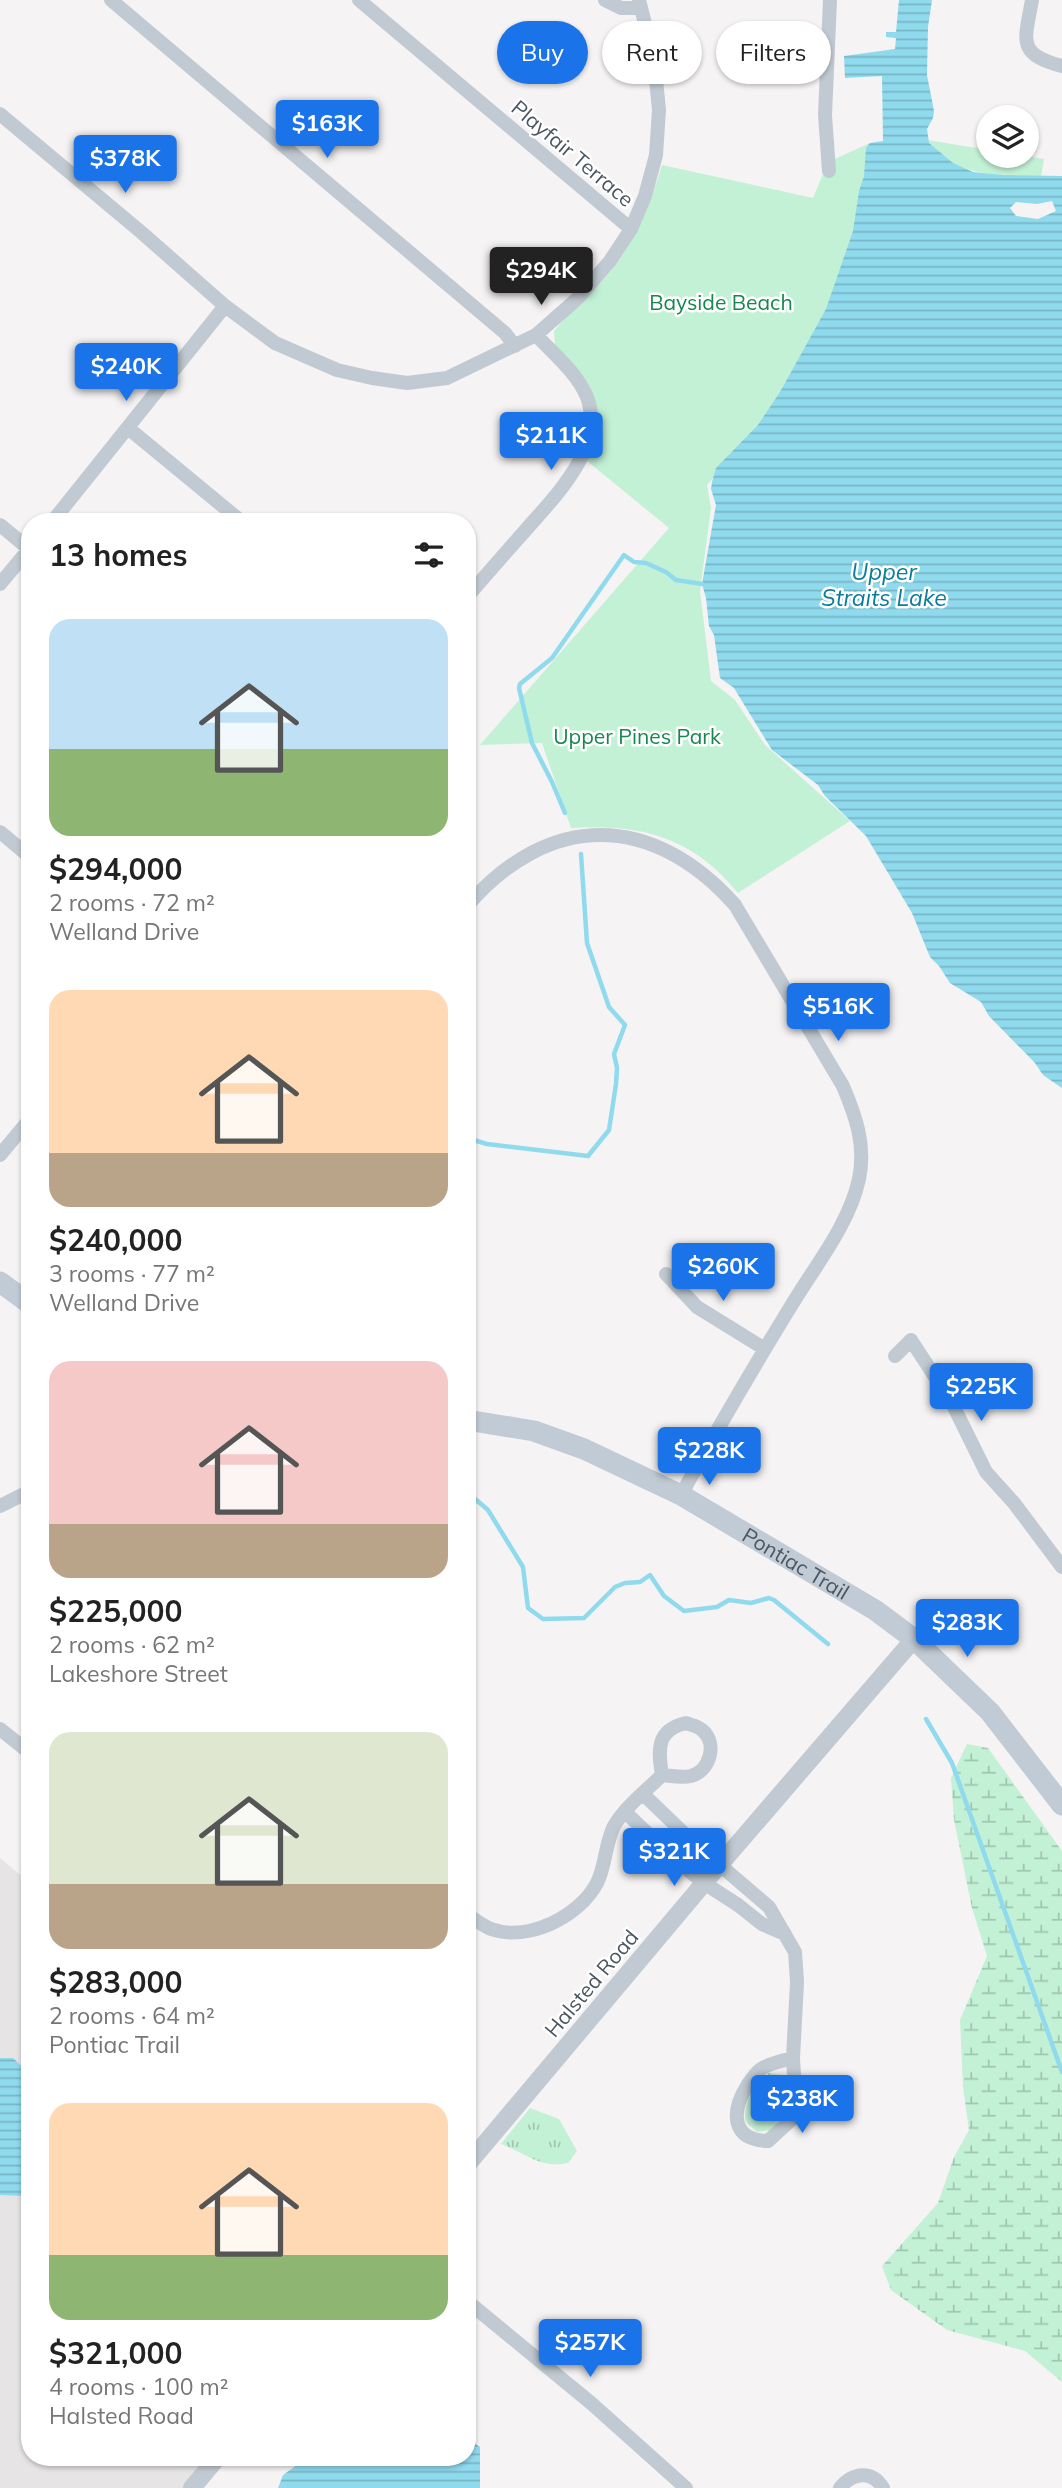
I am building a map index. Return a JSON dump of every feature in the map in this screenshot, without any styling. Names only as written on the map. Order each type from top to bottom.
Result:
[{"type":"main road","points":[[0,1282],[21,1297]]},
{"type":"main road","name":"Pontiac Trail","points":[[476,1421],[534,1431],[584,1449],[681,1495],[875,1610],[914,1639],[990,1712],[1062,1805]]},
{"type":"street","points":[[111,0],[505,333],[515,346]]},
{"type":"street","name":"Playfair Terrace","points":[[359,0],[631,229]]},
{"type":"street","points":[[0,114],[225,306],[275,343],[337,370],[372,378],[407,383],[447,377],[536,335],[578,298],[610,261],[631,229],[645,196],[656,155],[659,110],[654,59],[639,4],[621,8],[605,0]]},
{"type":"street","points":[[829,171],[825,115],[830,0]]},
{"type":"street","points":[[1032,0],[1026,37],[1028,47],[1041,60],[1062,66]]},
{"type":"street","points":[[59,513],[225,306]]},
{"type":"street","points":[[476,587],[557,493],[573,471],[585,447],[592,417],[587,397],[578,380],[536,335]]},
{"type":"street","points":[[128,428],[231,513]]},
{"type":"street","points":[[0,525],[21,542]]},
{"type":"street","points":[[0,584],[21,559]]},
{"type":"street","points":[[0,832],[21,850]]},
{"type":"street","points":[[476,897],[503,871],[528,855],[560,840],[587,834],[629,838],[664,848],[715,882],[735,905],[843,1086],[855,1115],[862,1147],[859,1177],[851,1207],[681,1495]]},
{"type":"street","points":[[0,1155],[21,1130]]},
{"type":"street","points":[[666,1274],[696,1307],[765,1349]]},
{"type":"street","points":[[895,1356],[911,1340],[953,1403],[986,1472],[1014,1503],[1062,1567]]},
{"type":"street","points":[[0,1506],[21,1496]]},
{"type":"street","name":"Halsted Road","points":[[476,2154],[914,1639]]},
{"type":"street","points":[[0,1729],[21,1743]]},
{"type":"street","points":[[476,1920],[491,1929],[520,1933],[553,1923],[579,1907],[597,1883],[610,1835],[625,1812],[662,1774]]},
{"type":"street","points":[[643,1794],[769,1908],[795,1952],[793,2058],[796,2109],[793,2118],[768,2141],[749,2136],[740,2129],[736,2119],[736,2108],[742,2095],[761,2068],[793,2058]]},
{"type":"street","points":[[625,1812],[704,1883],[762,1924],[785,1934]]},
{"type":"street","points":[[476,2308],[592,2403],[686,2488]]},
{"type":"street","points":[[192,2488],[210,2466]]},
{"type":"street","points":[[840,2488],[847,2480],[861,2474],[876,2479],[883,2488]]},
{"type":"shaded area","points":[[0,1858],[21,1876],[21,2466],[211,2466],[193,2488],[0,2488]]},
{"type":"green space","points":[[927,140],[976,148],[976,168],[1039,168],[1039,158],[1044,159],[1041,177],[994,175],[963,168],[937,152]]},
{"type":"green space","points":[[870,143],[851,247],[819,358],[707,485],[711,508],[700,591],[711,681],[735,700],[765,745],[850,821],[738,893],[702,858],[663,838],[620,828],[571,828],[542,743],[480,745],[669,528],[587,461],[596,429],[555,346],[554,331],[603,280],[627,248],[647,207],[662,165],[813,198],[828,162]]},
{"type":"green space","points":[[967,1744],[988,1748],[1062,1851],[1062,2382],[1025,2351],[947,2330],[891,2290],[882,2266],[938,2203],[954,2157],[969,2130],[963,2087],[960,2020],[987,1956],[972,1908],[954,1820],[951,1778]]},
{"type":"green space","points":[[769,2073],[782,2075],[789,2089],[789,2096],[784,2111],[770,2130],[757,2132],[746,2122],[746,2109],[755,2088]]},
{"type":"green space","points":[[530,2108],[559,2119],[577,2151],[568,2163],[541,2162],[501,2144]]},
{"type":"water","name":"Upper Straits Lake","points":[[899,0],[932,0],[928,27],[927,75],[934,111],[927,129],[929,143],[953,163],[973,172],[1062,176],[1062,1088],[1043,1075],[1035,1063],[989,1016],[981,1002],[950,983],[930,957],[912,913],[866,836],[825,796],[818,785],[772,750],[734,688],[720,678],[714,635],[709,626],[702,584],[716,505],[711,489],[716,468],[758,425],[780,392],[826,309],[853,231],[864,176],[866,148],[870,143],[883,141],[882,76],[845,78],[844,56],[895,49],[896,38],[886,37],[886,32],[896,32]],"holes":[[[1052,201],[1056,211],[1038,219],[1016,216],[1010,208],[1016,202],[1037,204]]]},
{"type":"water","points":[[0,2058],[13,2058],[21,2066],[21,2196],[0,2195]]},
{"type":"water","points":[[476,2444],[480,2447],[480,2488],[278,2488],[283,2475],[296,2466],[476,2466]]},
{"type":"waterway","points":[[565,813],[532,743],[520,684],[552,658],[624,555],[634,562],[646,563],[666,572],[676,580],[702,584]]},
{"type":"waterway","points":[[476,1141],[588,1156],[609,1130],[616,1084],[614,1054],[625,1025],[609,1007],[587,943],[581,854]]},
{"type":"waterway","points":[[476,1500],[488,1510],[523,1567],[528,1608],[543,1619],[584,1618],[615,1587],[640,1582],[650,1575],[664,1596],[684,1611],[717,1607],[729,1600],[751,1603],[769,1598],[828,1644]]},
{"type":"waterway","points":[[926,1719],[952,1763],[1062,2072]]},
{"type":"park label","name":"Bayside Beach","points":[[721,302]]},
{"type":"park label","name":"Upper Pines Park","points":[[637,736]]}]
